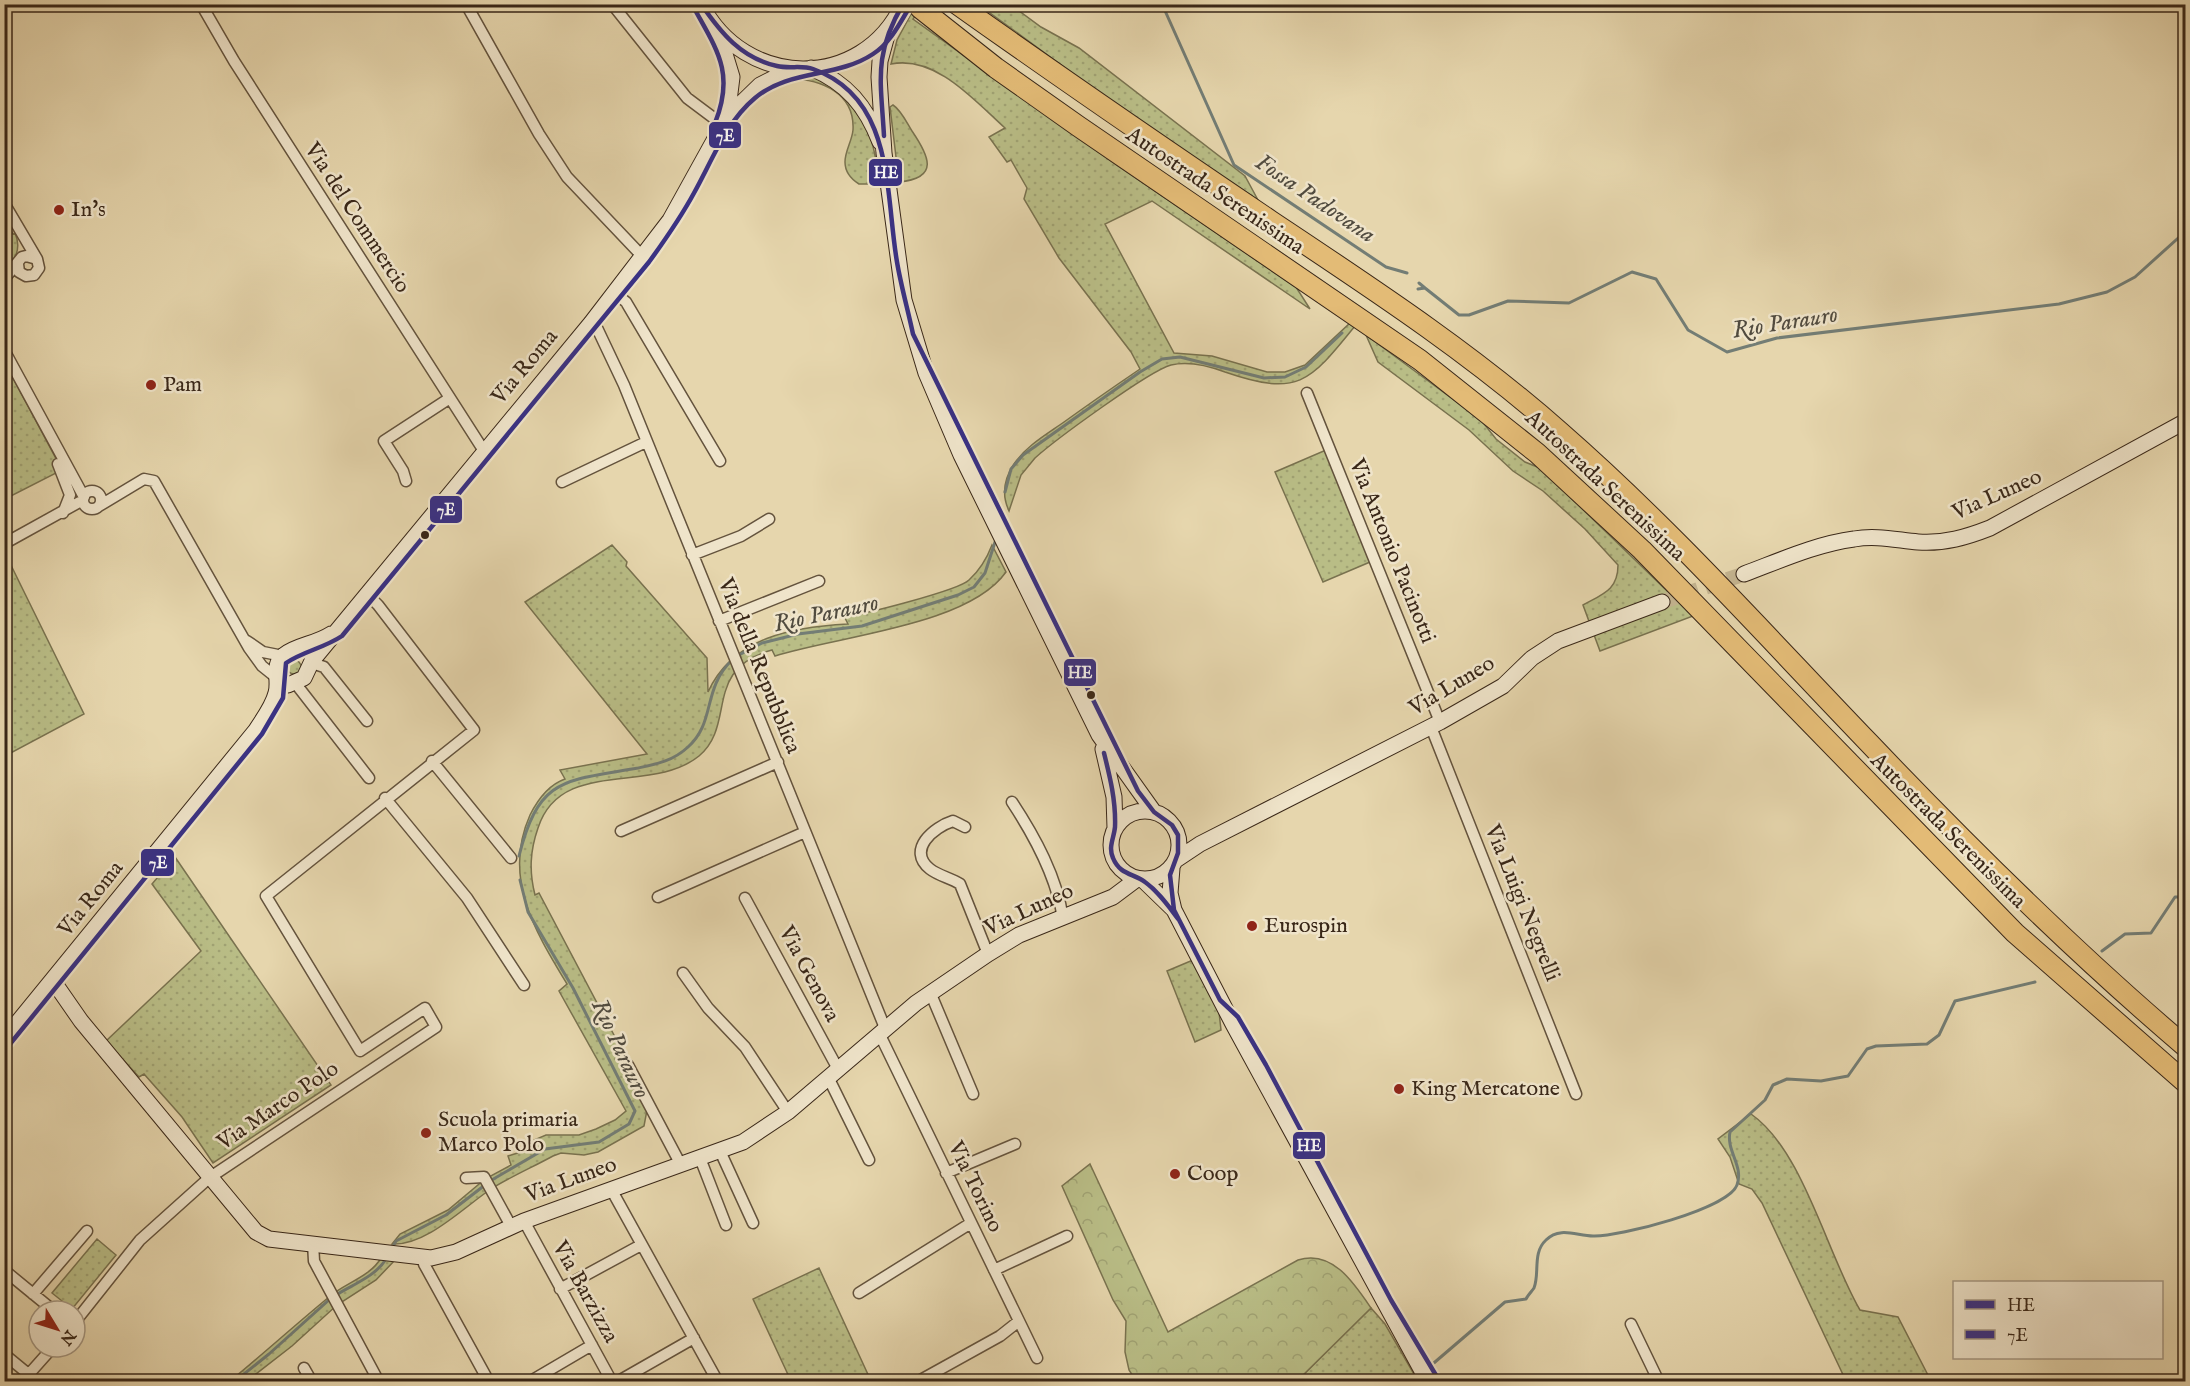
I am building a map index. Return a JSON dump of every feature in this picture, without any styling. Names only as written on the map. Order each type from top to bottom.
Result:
[{"type":"highway","name":"Autostrada Serenissima","points":[[957,4],[1093,100],[1443,339],[1560,431],[1662,527],[2004,883],[2093,966],[2186,1047]]},
{"type":"highway","name":"Autostrada Serenissima","points":[[912,6],[1078,126],[1420,360],[1537,453],[1642,550],[2015,933],[2186,1083]]},
{"type":"street","name":"Via del Commercio","points":[[201,4],[239,69],[484,452]]},
{"type":"street","points":[[466,4],[539,134],[567,177],[643,257]]},
{"type":"street","points":[[612,4],[687,99],[725,121]]},
{"type":"street","points":[[701,4],[718,31],[732,77],[725,121]]},
{"type":"street","points":[[718,31],[744,53],[765,62],[792,69],[811,68],[854,57],[874,45],[912,6]]},
{"type":"street","points":[[889,28],[880,61],[879,77],[884,153],[899,272],[913,334],[926,373],[961,455],[1099,735],[1154,812],[1164,817],[1176,832],[1200,844]]},
{"type":"street","points":[[811,68],[841,83],[857,99],[873,125],[884,153]]},
{"type":"street","points":[[725,121],[760,85],[792,69]]},
{"type":"street","name":"Via Roma","points":[[4,1039],[256,730],[286,681],[304,678],[312,662],[336,631],[615,293],[643,257],[688,191],[725,121]]},
{"type":"street","points":[[4,203],[37,259],[38,272],[30,277],[20,266]]},
{"type":"street","points":[[20,266],[22,235]]},
{"type":"street","points":[[5,278],[30,255],[37,259]]},
{"type":"street","points":[[615,293],[626,302],[720,461]]},
{"type":"street","name":"Via della Repubblica","points":[[591,323],[597,328],[619,375],[778,762],[882,1031]]},
{"type":"street","points":[[4,350],[73,481],[88,498],[101,500],[99,506],[146,478],[154,481],[242,637],[262,666],[286,681],[369,778]]},
{"type":"street","name":"Via Antonio Pacinotti","points":[[1307,393],[1435,725]]},
{"type":"street","points":[[406,481],[403,471],[384,441],[450,398]]},
{"type":"street","name":"Via Luneo","points":[[1744,574],[1832,543],[1855,538],[1885,537],[1939,542],[1964,538],[2014,516],[2186,421]]},
{"type":"street","points":[[562,482],[646,442]]},
{"type":"street","points":[[60,455],[58,466],[70,495],[67,511]]},
{"type":"street","points":[[9,541],[88,498],[116,495]]},
{"type":"street","points":[[692,555],[741,536],[769,519]]},
{"type":"street","points":[[719,621],[819,581]]},
{"type":"street","points":[[367,594],[378,605],[474,730],[385,798],[467,898],[524,985]]},
{"type":"street","name":"Via Luneo","points":[[1174,864],[1200,844],[1435,725],[1503,686],[1533,658],[1557,641],[1662,602]]},
{"type":"street","name":"Via Roma","points":[[286,681],[276,667],[276,655],[318,642],[336,631]]},
{"type":"street","points":[[242,637],[254,647],[276,655]]},
{"type":"street","points":[[298,649],[308,652],[312,662],[324,667],[367,721]]},
{"type":"street","points":[[262,666],[276,655]]},
{"type":"street","name":"Via Luigi Negrelli","points":[[1435,725],[1576,1094]]},
{"type":"street","points":[[1099,735],[1112,778],[1115,828],[1110,849],[1119,869],[1140,880],[1174,910]]},
{"type":"street","points":[[432,761],[511,858]]},
{"type":"street","points":[[621,831],[778,762]]},
{"type":"street","name":"Via Marco Polo","points":[[370,1068],[266,896],[385,798]]},
{"type":"street","points":[[1012,802],[1029,827],[1047,865],[1063,919]]},
{"type":"street","points":[[1115,828],[1131,813],[1154,812]]},
{"type":"street","points":[[965,827],[953,821],[931,831],[922,843],[922,856],[932,871],[960,885],[988,954]]},
{"type":"street","points":[[657,897],[805,832]]},
{"type":"street","points":[[1176,832],[1179,846],[1170,893],[1174,910],[1428,1382]]},
{"type":"street","points":[[1140,880],[1157,878],[1174,864]]},
{"type":"street","name":"Via Luneo","points":[[1103,901],[1117,885],[1119,869]]},
{"type":"street","name":"Via Luneo","points":[[58,975],[56,985],[81,1021],[209,1178],[260,1235],[269,1239],[423,1258],[456,1252],[517,1223],[720,1151],[759,1133],[788,1112],[930,992],[1020,935],[1103,901],[1140,880]]},
{"type":"street","name":"Via Genova","points":[[745,897],[833,1073],[869,1160]]},
{"type":"street","points":[[682,973],[708,1008],[745,1047],[788,1112]]},
{"type":"street","name":"Via Luneo","points":[[45,991],[81,1021]]},
{"type":"street","points":[[930,992],[973,1094]]},
{"type":"street","name":"Via Marco Polo","points":[[87,1307],[140,1240],[209,1178],[370,1068],[436,1027],[424,1008],[360,1051]]},
{"type":"street","name":"Via Torino","points":[[882,1031],[946,1173],[1037,1358]]},
{"type":"street","points":[[628,1065],[681,1165]]},
{"type":"street","points":[[946,1173],[1016,1144]]},
{"type":"street","points":[[720,1151],[753,1223]]},
{"type":"street","points":[[700,1158],[726,1226]]},
{"type":"street","name":"Via Barzizza","points":[[466,1178],[487,1183],[517,1223],[560,1289],[612,1382]]},
{"type":"street","points":[[611,1189],[718,1382]]},
{"type":"street","points":[[859,1293],[971,1223]]},
{"type":"street","points":[[33,1294],[87,1231]]},
{"type":"street","points":[[994,1270],[1067,1236]]},
{"type":"street","points":[[313,1243],[314,1261],[379,1382]]},
{"type":"street","points":[[560,1289],[641,1245]]},
{"type":"street","points":[[423,1258],[424,1264],[489,1382]]},
{"type":"street","points":[[4,1270],[39,1299]]},
{"type":"street","points":[[917,1382],[1000,1336],[1019,1321]]},
{"type":"street","points":[[1631,1324],[1659,1382]]},
{"type":"street","points":[[617,1382],[694,1338]]},
{"type":"street","points":[[530,1382],[592,1345]]},
{"type":"street","points":[[4,1354],[34,1378],[46,1359]]},
{"type":"street","points":[[304,1368],[312,1382]]},
{"type":"green space","points":[[916,5],[923,5],[913,19],[1115,164],[1296,287],[1310,309],[1152,201],[1105,224],[1174,353],[1212,356],[1267,372],[1285,372],[1305,365],[1350,323],[1355,326],[1326,361],[1300,380],[1270,383],[1191,364],[1171,365],[1160,370],[1102,407],[1035,458],[1021,475],[1009,511],[1005,499],[1006,481],[1019,458],[1044,436],[1140,369],[1131,352],[1059,258],[1024,199],[1027,188],[1011,160],[1007,162],[989,137],[1005,128],[954,82],[939,73],[924,66],[908,63],[891,64],[897,40]]},
{"type":"green space","points":[[979,5],[1011,5],[1041,27],[1079,48],[1245,176],[1258,200],[1124,111]]},
{"type":"green space","points":[[811,76],[832,87],[849,103],[864,123],[873,145],[879,184],[859,184],[847,172],[845,158],[853,130],[852,117],[842,98],[824,85],[790,79]]},
{"type":"green space","points":[[893,105],[901,113],[926,157],[926,171],[912,180],[899,182],[890,107]]},
{"type":"green space","points":[[4,219],[13,234],[15,233],[18,244],[14,259],[4,272]]},
{"type":"green space","points":[[1366,335],[1481,420],[1496,439],[1525,462],[1540,468],[1693,616],[1600,651],[1583,605],[1612,586],[1618,565],[1585,529],[1543,491],[1513,471],[1469,430],[1378,362]]},
{"type":"green space","points":[[4,361],[62,470],[5,499],[4,499]]},
{"type":"green space","points":[[1326,450],[1370,562],[1323,582],[1275,472]]},
{"type":"green space","points":[[612,545],[627,562],[626,566],[707,658],[708,692],[719,673],[749,647],[786,632],[848,624],[844,616],[909,602],[948,590],[969,580],[985,559],[992,545],[1006,572],[988,590],[963,605],[933,617],[900,627],[775,656],[772,650],[750,659],[736,670],[728,683],[717,729],[710,743],[699,756],[679,767],[657,774],[586,784],[566,792],[550,806],[538,828],[533,845],[531,869],[535,895],[539,893],[624,1054],[621,1057],[647,1110],[644,1126],[598,1152],[584,1155],[561,1153],[553,1156],[491,1189],[431,1232],[405,1243],[392,1244],[400,1234],[448,1210],[485,1179],[511,1165],[508,1156],[527,1150],[534,1140],[546,1135],[579,1135],[615,1120],[626,1111],[559,991],[567,984],[534,924],[521,882],[519,861],[522,838],[530,815],[544,793],[565,779],[560,770],[647,754],[525,602]]},
{"type":"green space","points":[[4,551],[84,714],[5,756],[4,756]]},
{"type":"green space","points":[[294,660],[299,662],[301,667],[299,672],[294,674],[289,672],[287,667],[289,662]]},
{"type":"green space","points":[[175,857],[331,1085],[213,1163],[182,1117],[144,1074],[139,1077],[106,1041],[201,951],[152,884]]},
{"type":"green space","points":[[1193,960],[1219,1012],[1221,1030],[1195,1042],[1167,971]]},
{"type":"green space","points":[[1751,1114],[1769,1130],[1800,1177],[1860,1310],[1898,1317],[1931,1381],[1846,1381],[1762,1203],[1752,1189],[1739,1184],[1730,1157],[1718,1139]]},
{"type":"green space","points":[[1090,1164],[1168,1332],[1298,1260],[1310,1258],[1321,1259],[1341,1270],[1371,1308],[1297,1381],[1136,1381],[1129,1370],[1125,1352],[1126,1321],[1113,1300],[1062,1186]]},
{"type":"green space","points":[[97,1239],[116,1255],[80,1299],[60,1299],[52,1293]]},
{"type":"green space","points":[[381,1258],[395,1260],[376,1280],[337,1305],[292,1346],[247,1381],[229,1382],[335,1292],[364,1275]]},
{"type":"green space","points":[[819,1268],[871,1381],[791,1381],[753,1299]]},
{"type":"green space","points":[[1371,1308],[1385,1324],[1418,1381],[1297,1381]]},
{"type":"waterway","name":"Fossa Padovana","points":[[1162,4],[1234,165],[1386,267],[1407,273]]},
{"type":"waterway","name":"Rio Parauro","points":[[1418,289],[1425,288],[1459,315],[1469,315],[1508,301],[1569,303],[1632,272],[1656,279],[1688,330],[1727,352],[1777,338],[2059,304],[2107,292],[2135,277],[2186,231]]},
{"type":"waterway","name":"Fossa Padovana","points":[[1419,283],[1425,288]]},
{"type":"waterway","name":"Rio Parauro","points":[[1005,492],[1011,469],[1023,455],[1140,372],[1162,359],[1180,357],[1264,378],[1285,377],[1306,367],[1342,333]]},
{"type":"waterway","name":"Rio Parauro","points":[[737,656],[762,643],[798,634],[862,626],[958,595],[974,587],[985,573],[996,539]]},
{"type":"waterway","name":"Rio Parauro","points":[[519,856],[536,810],[546,796],[559,787],[574,780],[638,768],[671,759],[688,747],[702,727],[716,682],[732,660]]},
{"type":"waterway","name":"Rio Parauro","points":[[490,1181],[545,1149],[599,1142],[629,1124],[635,1111],[573,988],[528,912],[520,880]]},
{"type":"waterway","points":[[2102,951],[2125,934],[2151,933],[2175,897],[2186,897]]},
{"type":"waterway","points":[[1428,1368],[1505,1302],[1526,1299],[1536,1282],[1539,1251],[1551,1236],[1557,1233],[1606,1235],[1648,1227],[1694,1212],[1729,1194],[1737,1185],[1739,1178],[1730,1146],[1730,1132],[1765,1100],[1773,1085],[1787,1079],[1821,1081],[1848,1076],[1867,1049],[1876,1046],[1927,1044],[1939,1035],[1955,1001],[2035,982]]},
{"type":"waterway","name":"Rio Parauro","points":[[392,1248],[396,1241],[446,1215],[485,1185]]},
{"type":"waterway","name":"Rio Parauro","points":[[336,1295],[370,1275],[386,1259]]},
{"type":"waterway","name":"Rio Parauro","points":[[234,1382],[330,1299]]},
{"type":"tunnel","points":[[1662,602],[1744,574]]},
{"type":"transit line","name":"HE","points":[[701,4],[716,25],[742,51],[777,66],[813,69],[840,83],[859,102],[872,125],[881,150],[887,178],[897,262],[913,334],[1138,791],[1154,812],[1172,825],[1178,835],[1178,853],[1170,875],[1174,910],[1220,1000],[1238,1017],[1266,1065],[1391,1300],[1440,1382]]},
{"type":"transit line","name":"HE","points":[[884,136],[881,84],[883,54],[893,22],[903,4]]},
{"type":"transit line","name":"7E","points":[[694,8],[721,62],[723,90],[715,123]]},
{"type":"transit line","name":"7E","points":[[10,1044],[262,734],[283,698],[286,663],[342,636],[649,262],[684,211],[720,142],[736,118],[755,98],[768,89],[783,82],[844,67],[873,54],[889,39],[909,8]]},
{"type":"transit line","name":"HE","points":[[1104,753],[1115,808],[1115,827],[1111,846],[1113,858],[1119,868],[1155,890],[1179,920]]},
{"type":"place","name":"In's","points":[[59,210]]},
{"type":"place","name":"Pam","points":[[151,385]]},
{"type":"place","name":"Eurospin","points":[[1252,926]]},
{"type":"place","name":"King Mercatone","points":[[1399,1089]]},
{"type":"place","name":"Scuola primaria Marco Polo","points":[[426,1133]]},
{"type":"place","name":"Coop","points":[[1175,1174]]}]
